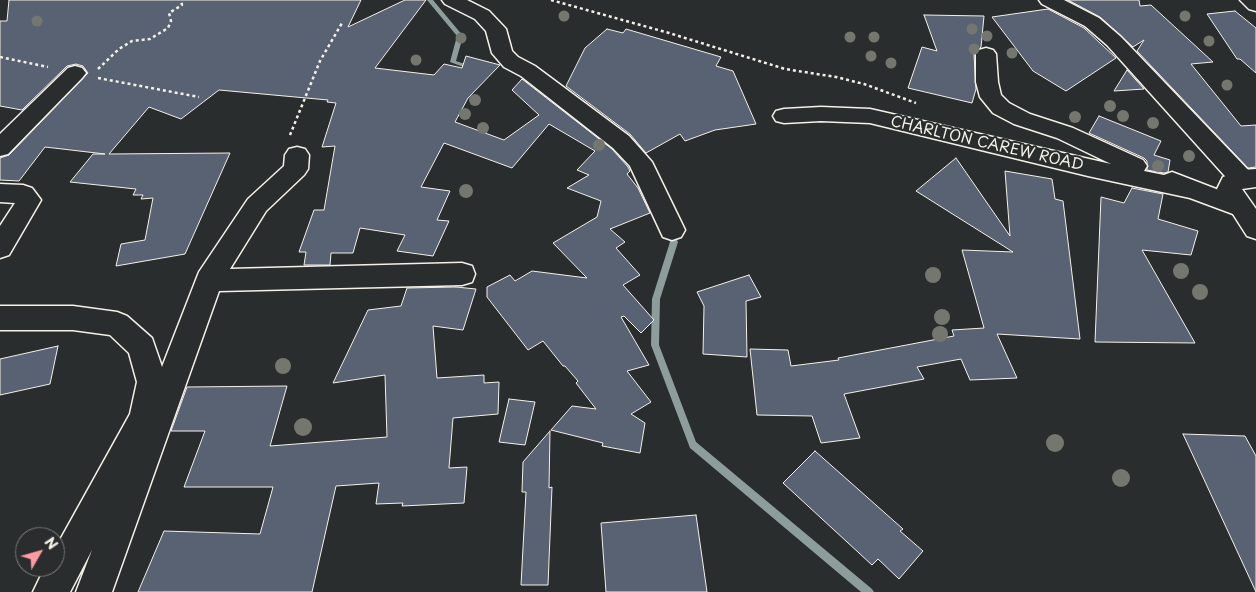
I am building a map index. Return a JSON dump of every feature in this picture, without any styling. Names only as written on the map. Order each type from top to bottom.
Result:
[{"type":"street","points":[[452,0],[482,15],[496,29],[502,53],[511,62],[528,71],[621,142],[640,162],[672,230]]},
{"type":"street","points":[[1049,0],[1092,22],[1114,41],[1243,180],[1229,189],[1256,229]]},
{"type":"street","points":[[1250,0],[1256,5]]},
{"type":"street","points":[[986,54],[991,97],[1001,108],[1022,119],[1065,133],[1125,162],[1241,208]]},
{"type":"street","points":[[0,148],[75,73]]},
{"type":"street","name":"CHARLTON CAREW ROAD","points":[[784,116],[820,114],[870,116],[1088,168],[1190,188]]},
{"type":"street","points":[[94,592],[209,280],[257,205],[296,169],[297,155]]},
{"type":"street","points":[[0,193],[23,194],[29,200],[0,248]]},
{"type":"street","points":[[209,280],[462,274]]},
{"type":"street","points":[[0,318],[73,318],[117,324],[142,346],[152,382],[145,417],[51,592]]},
{"type":"path","points":[[97,69],[119,49],[132,41],[150,39],[168,28],[171,21],[169,13],[182,5],[181,0]]},
{"type":"path","points":[[551,0],[669,33],[785,69],[836,77],[864,84],[919,104]]},
{"type":"path","points":[[297,155],[291,143],[290,133],[292,124],[320,61],[342,23]]},
{"type":"building","points":[[9,0],[361,0],[348,27],[405,0],[426,0],[375,68],[434,75],[444,64],[462,68],[466,56],[500,65],[468,98],[455,122],[504,140],[539,115],[512,90],[522,79],[612,149],[628,167],[630,171],[627,174],[638,188],[650,213],[610,229],[625,242],[616,248],[640,275],[623,285],[654,320],[641,333],[624,316],[621,317],[649,365],[627,371],[651,402],[631,414],[645,423],[640,453],[602,446],[603,443],[551,430],[572,406],[596,409],[576,383],[578,381],[543,341],[528,350],[487,297],[487,287],[510,275],[515,281],[532,271],[587,278],[553,243],[597,217],[601,201],[567,188],[589,175],[577,170],[595,151],[549,124],[512,168],[444,143],[421,187],[450,191],[437,220],[449,221],[433,256],[397,251],[405,235],[360,228],[353,253],[331,253],[330,265],[304,265],[306,252],[299,252],[314,210],[324,210],[335,146],[322,147],[336,103],[327,102],[328,100],[219,90],[181,119],[149,107],[109,154],[230,153],[185,254],[116,266],[121,244],[145,240],[153,198],[141,199],[143,195],[133,195],[136,189],[70,182],[93,154],[105,154],[45,147],[19,181],[0,180],[0,158],[9,155],[88,73],[83,66],[76,64],[67,66],[22,110],[0,106],[0,21],[7,21]]},
{"type":"building","points":[[1068,0],[1139,0],[1140,6],[1151,5],[1213,62],[1191,64],[1241,126],[1256,125],[1256,167],[1248,168],[1137,51],[1144,40],[1133,47],[1100,17]]},
{"type":"building","points":[[1048,9],[1084,28],[1116,58],[1066,91],[1033,71],[992,17]]},
{"type":"building","points":[[1235,11],[1256,28],[1256,73],[1240,59],[1237,59],[1207,14]]},
{"type":"building","points":[[924,15],[984,16],[981,47],[974,54],[976,89],[972,103],[908,88],[922,47],[937,51]]},
{"type":"building","points":[[607,29],[623,33],[626,29],[721,57],[716,66],[733,71],[756,124],[715,130],[685,141],[680,134],[646,153],[630,134],[566,86],[585,48]]},
{"type":"building","points":[[1127,70],[1144,89],[1114,91]]},
{"type":"building","points":[[1099,116],[1161,141],[1154,155],[1170,160],[1168,172],[1147,170],[1147,161],[1144,158],[1089,133]]},
{"type":"building","points":[[956,158],[1010,236],[1005,171],[1052,179],[1055,199],[1063,201],[1080,339],[997,334],[1017,378],[970,380],[961,359],[917,367],[924,379],[844,394],[860,438],[821,443],[812,416],[757,415],[750,349],[788,350],[791,366],[839,360],[838,358],[954,336],[952,330],[984,328],[962,250],[1013,252],[916,191]]},
{"type":"building","points":[[1132,188],[1163,194],[1158,219],[1198,231],[1191,255],[1142,250],[1195,343],[1095,342],[1101,197],[1124,203]]},
{"type":"building","points":[[749,275],[761,297],[746,301],[747,357],[703,354],[704,306],[697,292]]},
{"type":"building","points":[[456,287],[476,289],[463,330],[433,326],[437,378],[484,375],[484,383],[499,382],[498,414],[453,418],[449,468],[467,467],[464,503],[402,506],[403,503],[376,504],[379,483],[336,486],[312,592],[138,592],[164,531],[260,534],[273,487],[184,487],[205,431],[171,431],[187,387],[287,386],[270,446],[387,437],[385,375],[333,383],[368,310],[401,306],[407,288]]},
{"type":"building","points":[[58,346],[50,384],[0,395],[0,359]]},
{"type":"building","points":[[509,399],[535,402],[525,445],[499,442]]},
{"type":"building","points":[[550,431],[549,488],[552,487],[548,585],[521,585],[526,492],[522,492],[523,462]]},
{"type":"building","points":[[1183,434],[1245,436],[1256,456],[1256,592]]},
{"type":"building","points":[[815,451],[903,529],[900,531],[923,551],[899,579],[878,559],[872,565],[783,483]]},
{"type":"building","points":[[696,515],[707,592],[606,592],[601,523]]},
{"type":"waterway","points":[[430,0],[460,36],[453,62],[471,68]]},
{"type":"waterway","points":[[669,231],[674,242],[656,299],[655,345],[693,445],[869,592]]}]
